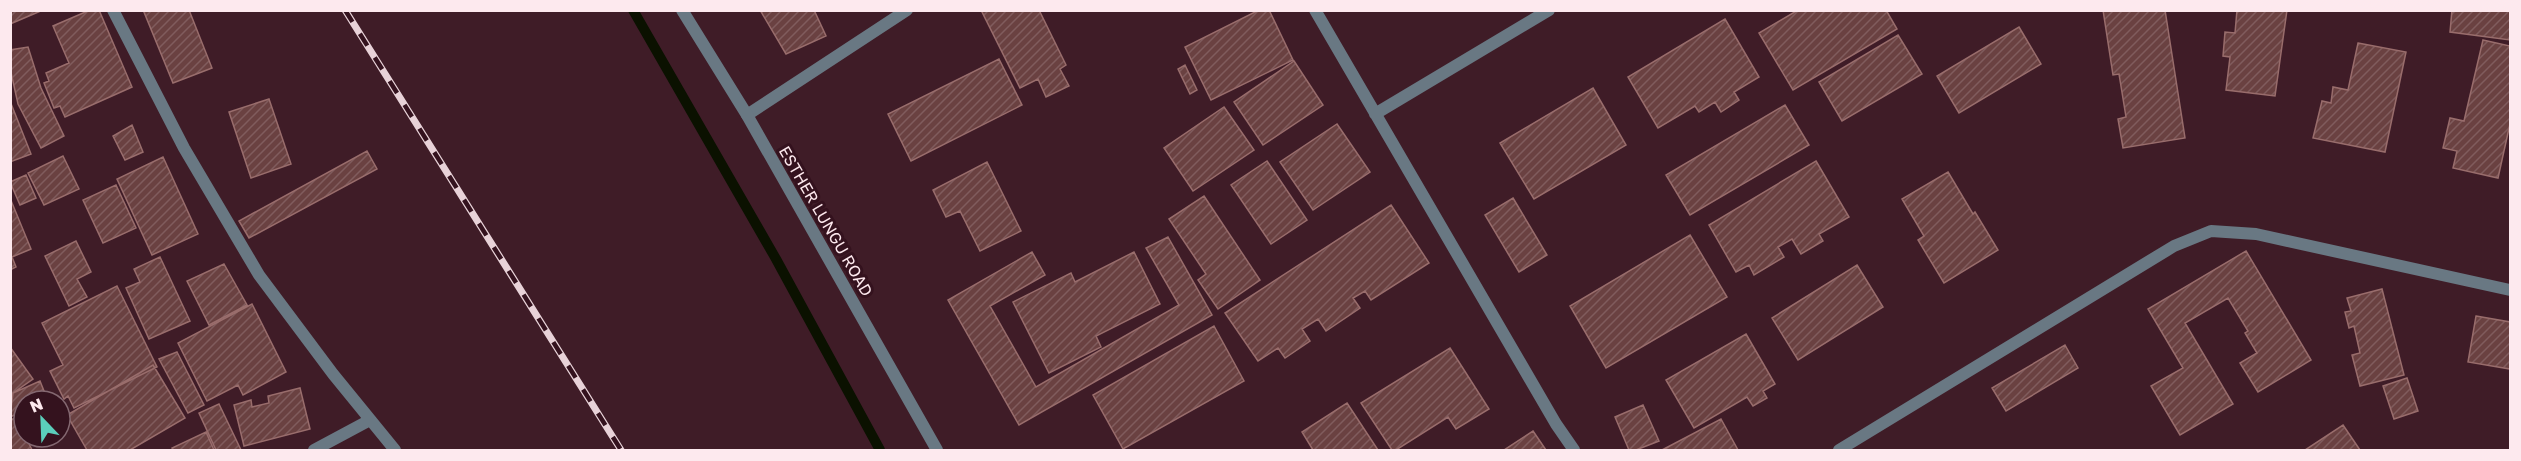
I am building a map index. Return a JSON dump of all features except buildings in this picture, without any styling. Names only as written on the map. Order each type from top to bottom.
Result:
[{"type":"street","points":[[113,10],[184,148],[260,275],[394,450]]},
{"type":"street","name":"ESTHER LUNGU ROAD","points":[[682,10],[747,115],[937,450]]},
{"type":"street","points":[[747,115],[907,10]]},
{"type":"street","points":[[1315,10],[1550,414],[1574,450]]},
{"type":"street","points":[[1375,114],[1550,10]]},
{"type":"street","points":[[1839,450],[2174,246],[2211,231],[2256,234],[2511,290]]},
{"type":"street","points":[[314,450],[370,420]]},
{"type":"waterway","points":[[633,10],[776,259],[880,450]]},
{"type":"railway","points":[[345,10],[621,450]]}]
